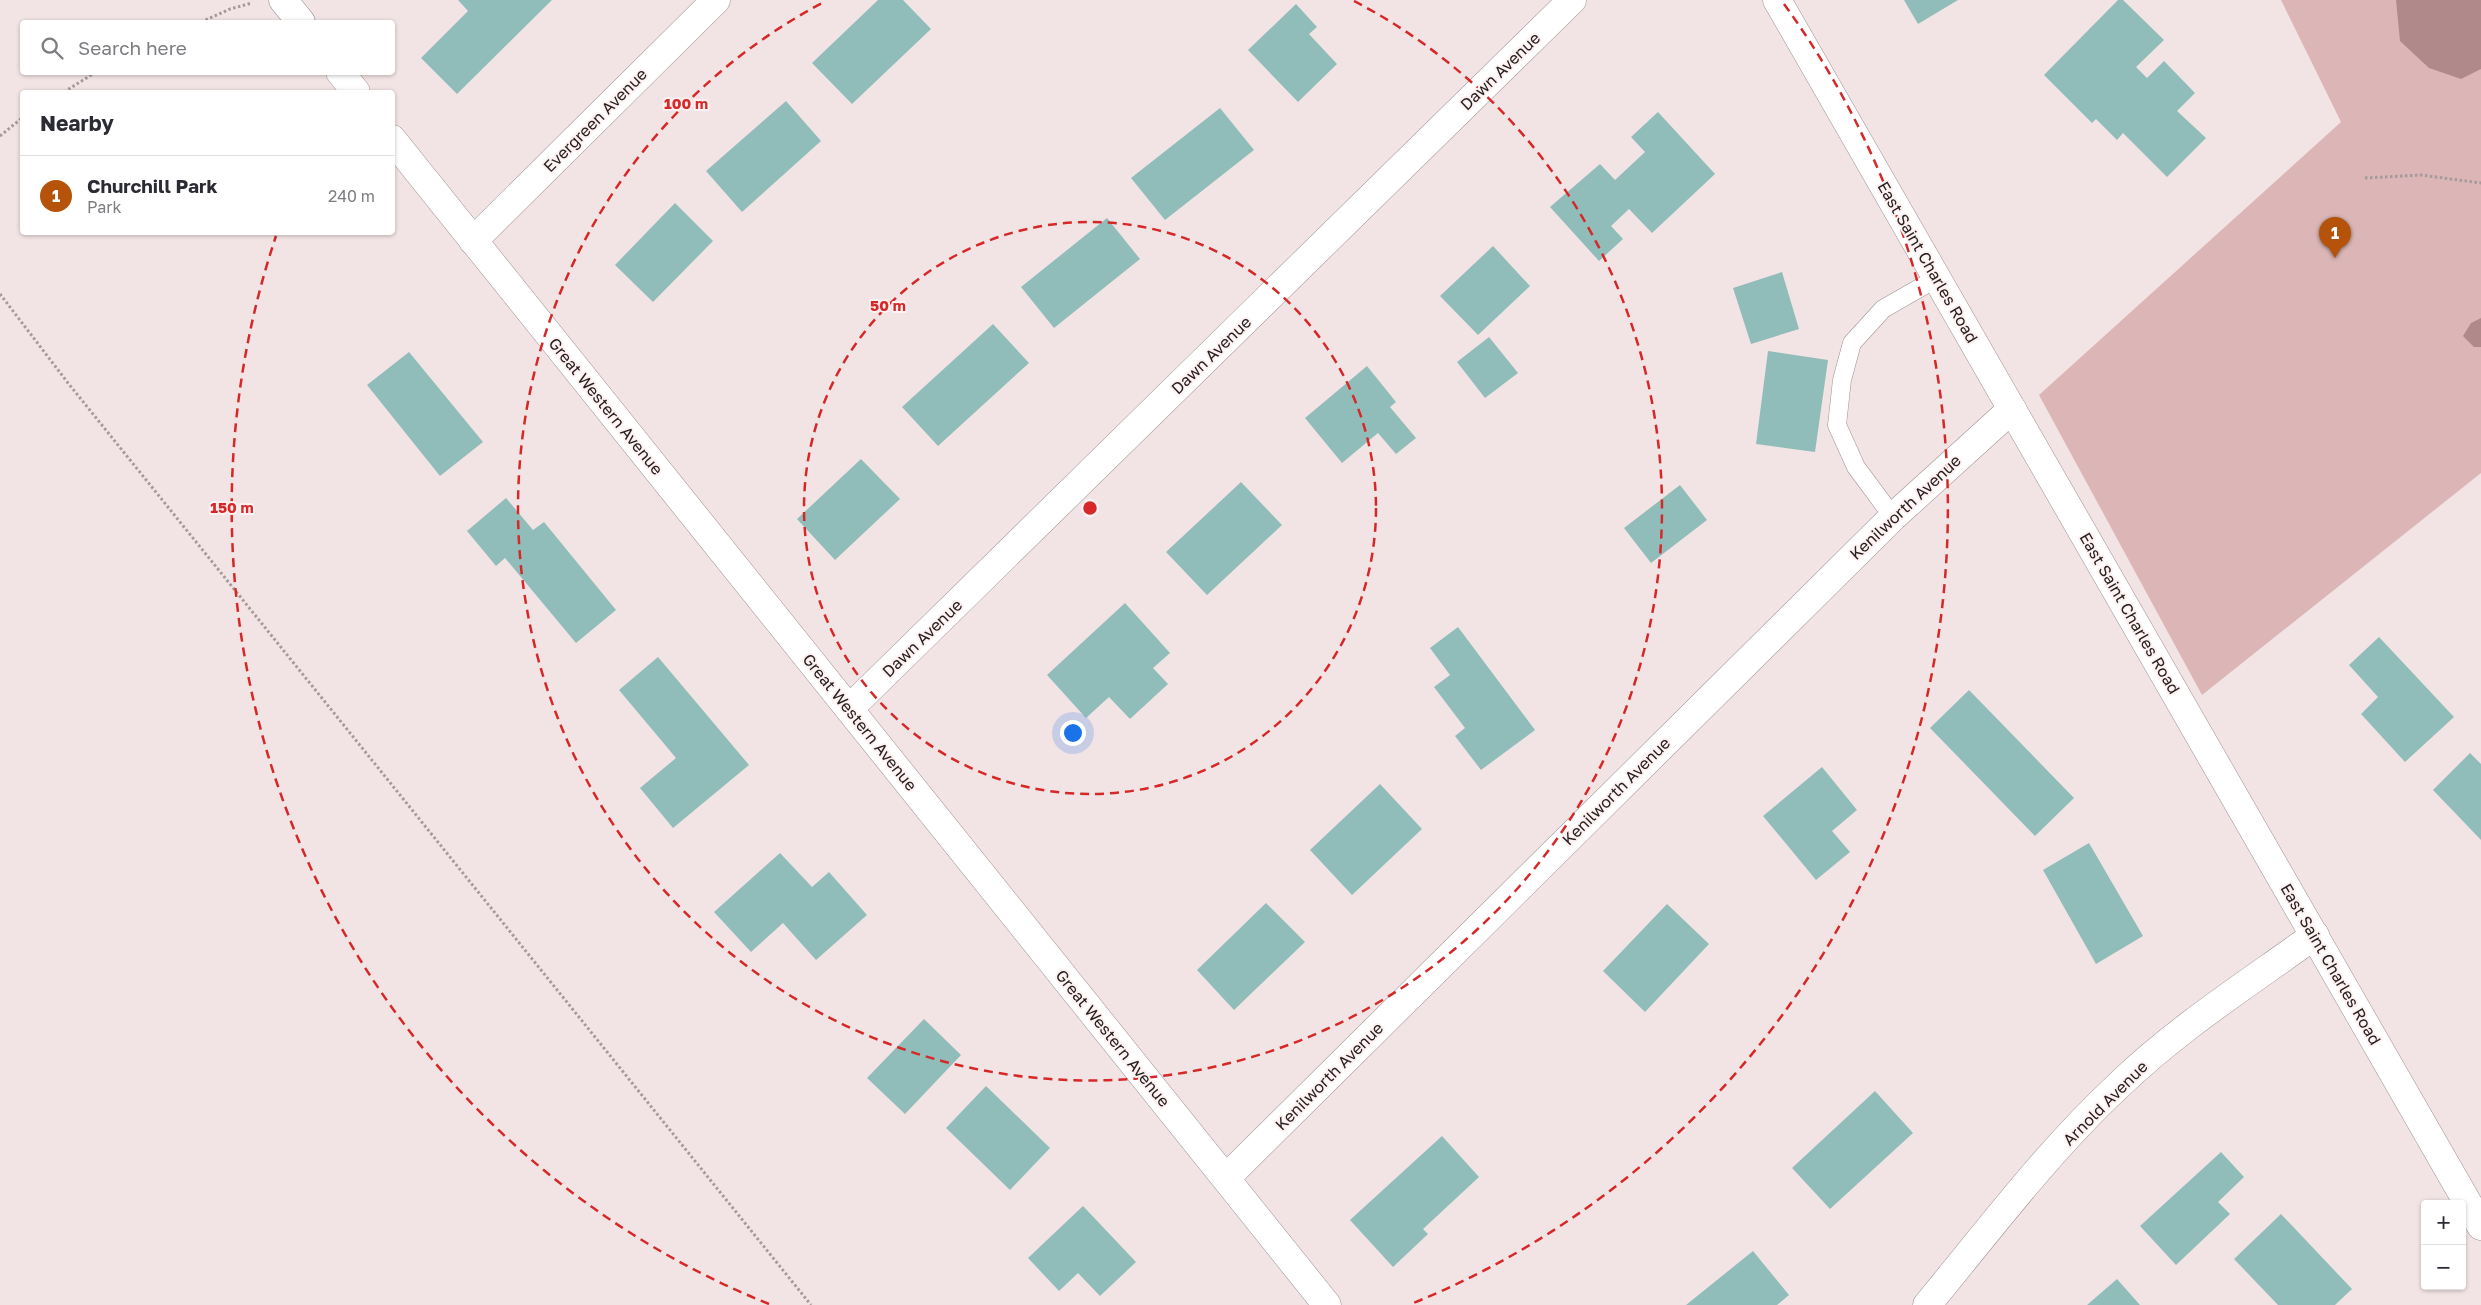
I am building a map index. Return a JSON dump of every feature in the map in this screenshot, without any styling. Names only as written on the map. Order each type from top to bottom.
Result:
[{"type":"street","points":[[283,0],[299,20]]},
{"type":"street","name":"Evergreen Avenue","points":[[473,241],[716,0]]},
{"type":"street","name":"Dawn Avenue","points":[[849,709],[1572,0]]},
{"type":"street","name":"East Saint Charles Road","points":[[1777,0],[2481,1226]]},
{"type":"street","points":[[342,75],[354,90]]},
{"type":"street","name":"Great Western Avenue","points":[[395,143],[1327,1305]]},
{"type":"street","name":"Kenilworth Avenue","points":[[1226,1178],[1892,517],[2012,409]]},
{"type":"street","name":"Arnold Avenue","points":[[1927,1305],[2016,1197],[2119,1084],[2158,1050],[2315,935]]},
{"type":"lane","points":[[1892,517],[1856,467],[1837,425],[1842,380],[1852,343],[1883,309],[1937,278]]},
{"type":"path","points":[[205,20],[230,9],[255,2]]},
{"type":"path","points":[[67,90],[91,75]]},
{"type":"path","points":[[0,136],[20,120]]},
{"type":"path","points":[[2365,178],[2421,175],[2481,183]]},
{"type":"path","points":[[0,294],[87,406],[811,1305]]},
{"type":"shaded area","points":[[2281,0],[2481,0],[2481,473],[2202,695],[2039,395],[2341,122]]},
{"type":"shaded area","points":[[2396,0],[2481,0],[2481,69],[2461,79],[2429,68],[2400,41]]},
{"type":"shaded area","points":[[2481,318],[2481,347],[2474,347],[2463,336],[2471,323]]},
{"type":"building","points":[[458,0],[552,0],[457,94],[421,58],[468,11]]},
{"type":"building","points":[[878,0],[903,0],[931,29],[852,104],[812,63]]},
{"type":"building","points":[[1904,0],[1958,0],[1918,24]]},
{"type":"building","points":[[2118,0],[2123,0],[2164,40],[2136,67],[2147,78],[2164,61],[2195,93],[2177,111],[2206,138],[2167,177],[2123,133],[2117,140],[2096,119],[2092,123],[2044,75]]},
{"type":"building","points":[[1296,4],[1317,27],[1309,34],[1337,64],[1298,102],[1248,50]]},
{"type":"building","points":[[786,101],[821,141],[742,212],[706,171]]},
{"type":"building","points":[[1220,108],[1254,150],[1165,220],[1131,178]]},
{"type":"building","points":[[1658,112],[1715,174],[1652,233],[1629,209],[1611,226],[1623,239],[1599,261],[1550,207],[1600,164],[1615,180],[1645,152],[1631,137]]},
{"type":"building","points":[[675,203],[713,241],[653,302],[615,265]]},
{"type":"building","points":[[1107,218],[1140,259],[1054,328],[1021,287]]},
{"type":"building","points":[[1493,246],[1530,286],[1478,335],[1440,296]]},
{"type":"building","points":[[1782,272],[1799,329],[1751,344],[1733,288]]},
{"type":"building","points":[[993,324],[1029,363],[938,446],[902,407]]},
{"type":"building","points":[[1489,337],[1518,373],[1485,398],[1457,362]]},
{"type":"building","points":[[1768,351],[1828,360],[1815,452],[1756,444]]},
{"type":"building","points":[[409,352],[483,442],[440,476],[367,385]]},
{"type":"building","points":[[1367,366],[1396,402],[1390,407],[1416,438],[1396,454],[1378,433],[1342,463],[1305,418]]},
{"type":"building","points":[[861,459],[900,499],[835,560],[797,519]]},
{"type":"building","points":[[1241,482],[1282,525],[1207,595],[1166,552]]},
{"type":"building","points":[[1680,485],[1707,520],[1651,563],[1624,528]]},
{"type":"building","points":[[506,498],[533,530],[544,522],[616,610],[576,643],[505,558],[496,566],[467,531]]},
{"type":"building","points":[[1125,603],[1170,653],[1153,668],[1168,684],[1130,719],[1109,697],[1086,718],[1047,675]]},
{"type":"building","points":[[1458,627],[1535,730],[1481,770],[1455,736],[1465,728],[1434,687],[1450,675],[1430,648]]},
{"type":"building","points":[[2379,637],[2454,717],[2405,762],[2361,714],[2378,697],[2349,665]]},
{"type":"building","points":[[658,657],[749,765],[673,828],[640,788],[676,758],[619,690]]},
{"type":"building","points":[[1969,690],[2074,798],[2035,836],[1930,728]]},
{"type":"building","points":[[2470,753],[2481,764],[2481,840],[2433,790]]},
{"type":"building","points":[[1822,767],[1857,810],[1832,831],[1850,852],[1816,880],[1763,816]]},
{"type":"building","points":[[1380,784],[1422,829],[1352,895],[1310,850]]},
{"type":"building","points":[[2089,843],[2143,936],[2096,964],[2043,870]]},
{"type":"building","points":[[780,853],[812,887],[829,872],[867,915],[816,960],[783,923],[751,952],[714,912]]},
{"type":"building","points":[[1266,903],[1305,942],[1234,1010],[1197,970]]},
{"type":"building","points":[[1667,904],[1709,944],[1645,1012],[1603,971]]},
{"type":"building","points":[[924,1019],[961,1055],[905,1114],[867,1078]]},
{"type":"building","points":[[986,1086],[1050,1148],[1010,1190],[946,1128]]},
{"type":"building","points":[[1875,1091],[1913,1133],[1830,1209],[1792,1168]]},
{"type":"building","points":[[1442,1136],[1479,1177],[1423,1229],[1428,1234],[1393,1267],[1350,1220]]},
{"type":"building","points":[[2221,1152],[2244,1177],[2218,1202],[2230,1214],[2176,1265],[2140,1226]]},
{"type":"building","points":[[1083,1206],[1136,1262],[1100,1296],[1078,1273],[1059,1291],[1028,1258]]},
{"type":"building","points":[[2281,1214],[2352,1289],[2335,1305],[2278,1305],[2234,1259]]},
{"type":"building","points":[[1753,1251],[1789,1295],[1777,1305],[1686,1305]]},
{"type":"building","points":[[2117,1279],[2140,1305],[2087,1305]]},
{"type":"place","name":"Churchill Park","points":[[2335,258]]}]
